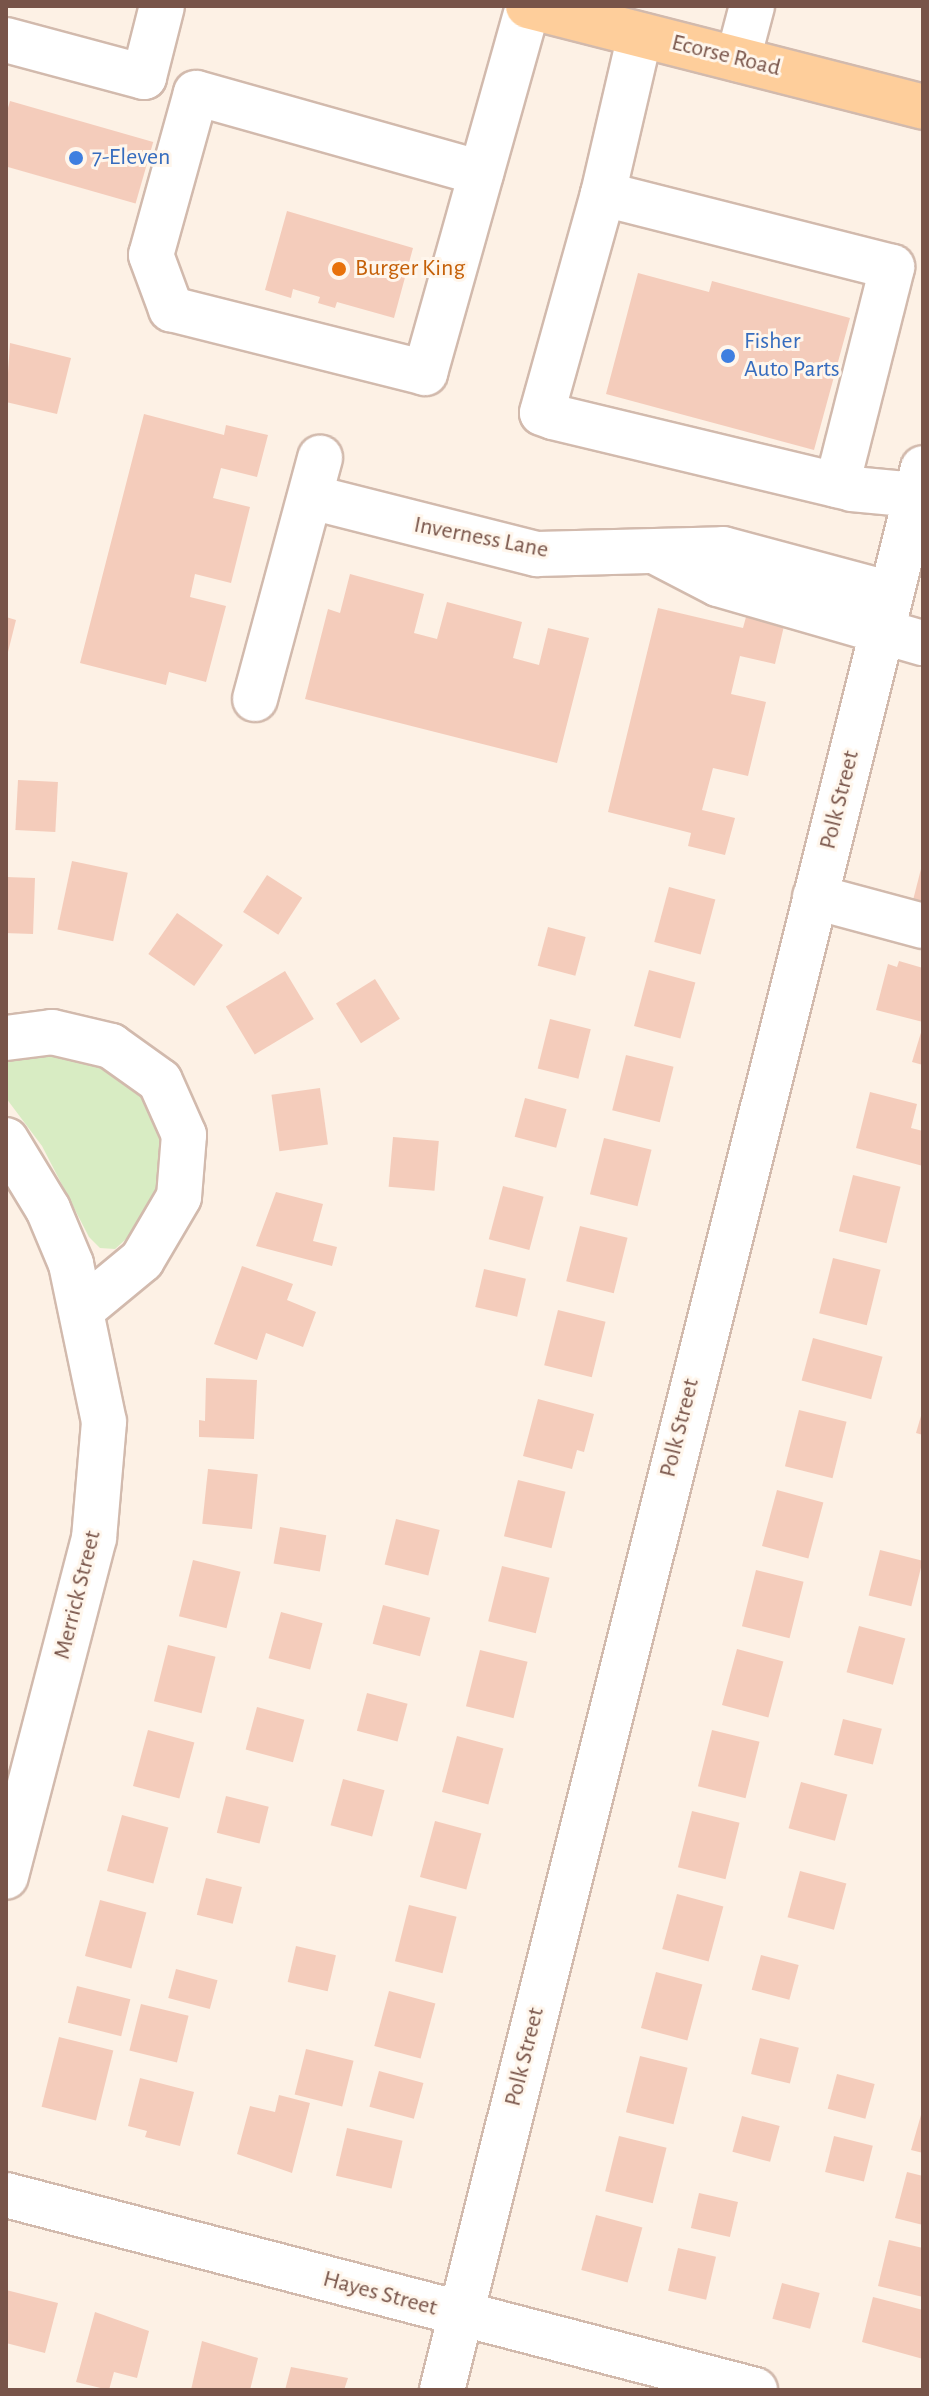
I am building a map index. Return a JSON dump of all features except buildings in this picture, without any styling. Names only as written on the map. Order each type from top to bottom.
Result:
[{"type":"main road","name":"Ecorse Road","points":[[528,6],[923,107]]},
{"type":"street","points":[[6,40],[144,77],[162,6]]},
{"type":"street","points":[[481,173],[196,93],[151,255],[171,309],[425,373],[528,6]]},
{"type":"street","points":[[738,59],[752,6]]},
{"type":"street","points":[[640,35],[603,194],[542,413],[837,485],[920,481]]},
{"type":"street","points":[[603,194],[892,267],[837,485]]},
{"type":"street","name":"Inverness Lane","points":[[255,699],[316,478],[537,554],[723,549],[886,613],[923,643]]},
{"type":"street","name":"Polk Street","points":[[442,2390],[920,481]]},
{"type":"street","points":[[815,897],[923,926]]},
{"type":"street","points":[[6,1038],[52,1032],[111,1046],[160,1081],[184,1135],[179,1197],[142,1260],[84,1308]]},
{"type":"street","name":"Merrick Street","points":[[6,1140],[48,1209],[84,1308],[104,1422],[99,1506],[6,1877]]},
{"type":"street","name":"Hayes Street","points":[[6,2195],[755,2390]]},
{"type":"green space","points":[[56,1047],[116,1067],[148,1102],[163,1145],[157,1190],[144,1223],[115,1249],[100,1248],[89,1237],[42,1146],[6,1098],[6,1059]]},
{"type":"place","name":"7-Eleven","points":[[76,158]]},
{"type":"place","name":"Burger King","points":[[339,269]]},
{"type":"place","name":"Fisher Auto Parts","points":[[728,356]]}]
